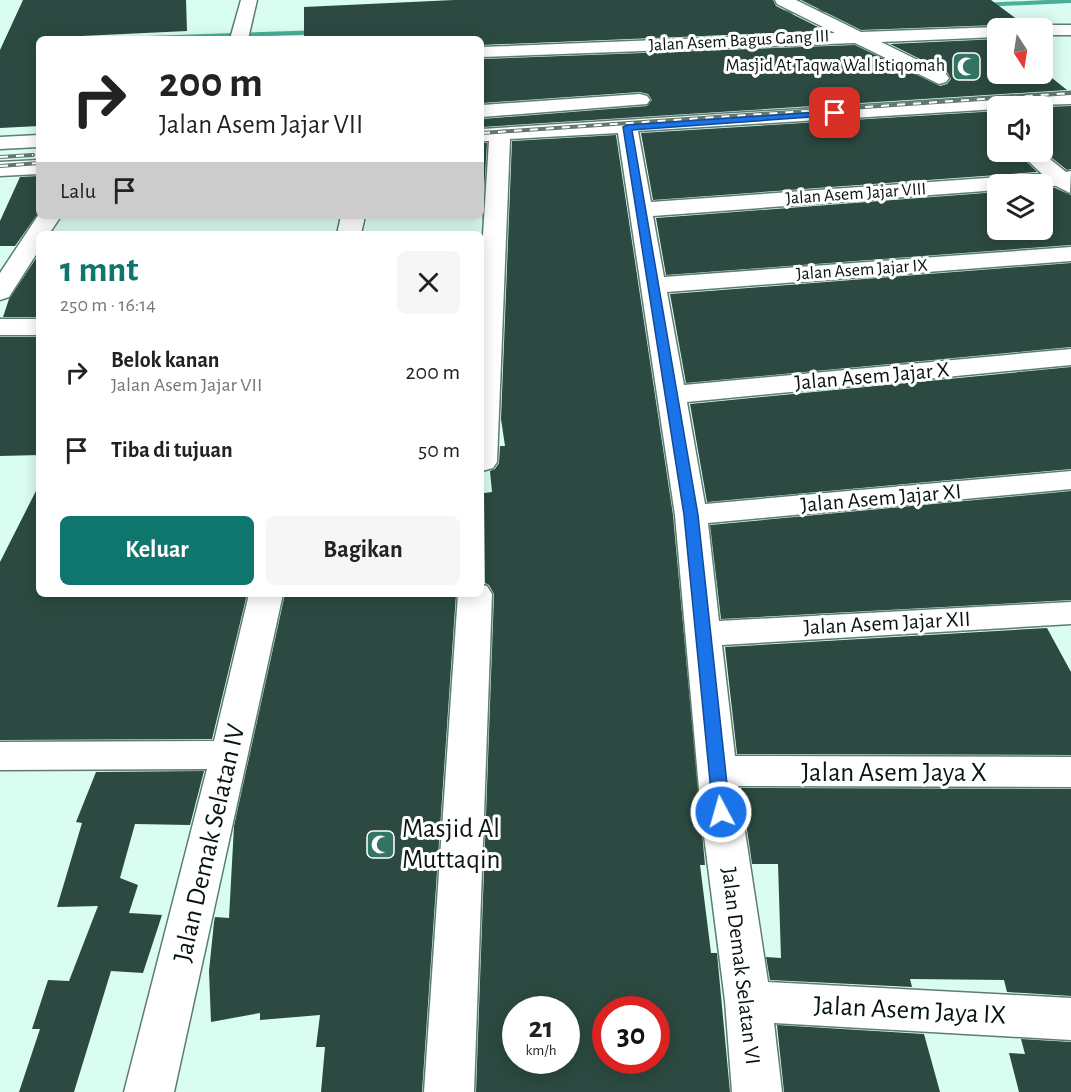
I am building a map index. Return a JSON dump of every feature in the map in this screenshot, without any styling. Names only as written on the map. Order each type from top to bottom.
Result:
[{"type":"street","points":[[240,34],[248,1],[268,0]]},
{"type":"street","points":[[783,0],[939,78]]},
{"type":"street","points":[[1053,30],[1071,30]]},
{"type":"street","name":"Jalan Asem Bagus Gang III","points":[[484,52],[987,32]]},
{"type":"street","points":[[484,111],[634,114],[974,104],[1071,98]]},
{"type":"street","points":[[974,104],[987,115]]},
{"type":"street","points":[[484,389],[491,135],[634,114]]},
{"type":"street","name":"Jalan Demak Selatan VI","points":[[634,114],[640,210],[691,515],[717,771],[748,1001],[757,1092]]},
{"type":"street","points":[[0,143],[36,141]]},
{"type":"street","points":[[1042,162],[1068,181]]},
{"type":"street","points":[[0,169],[36,167]]},
{"type":"street","name":"Jalan Asem Jajar VIII","points":[[640,210],[1068,181]]},
{"type":"street","points":[[0,292],[36,236]]},
{"type":"street","name":"Jalan Asem Jajar IX","points":[[653,285],[1071,254]]},
{"type":"street","points":[[0,327],[36,327]]},
{"type":"street","name":"Jalan Asem Jajar X","points":[[672,395],[1071,357]]},
{"type":"street","name":"Jalan Asem Jajar XI","points":[[691,515],[1071,480]]},
{"type":"street","name":"Jalan Demak Selatan IV","points":[[149,1092],[265,597]]},
{"type":"street","points":[[449,1092],[475,597]]},
{"type":"street","name":"Jalan Asem Jajar XII","points":[[703,634],[1071,613]]},
{"type":"street","points":[[0,756],[230,755]]},
{"type":"street","name":"Jalan Asem Jaya X","points":[[717,771],[1071,772]]},
{"type":"street","name":"Jalan Asem Jaya IX","points":[[748,1001],[1071,1019]]},
{"type":"building","points":[[23,0],[186,0],[187,31],[36,36],[36,126],[0,128],[0,50]]},
{"type":"building","points":[[454,0],[773,0],[776,6],[826,31],[484,45],[484,36],[304,36],[304,7]]},
{"type":"building","points":[[801,0],[991,0],[1015,18],[987,18],[987,25],[861,30]]},
{"type":"building","points":[[987,40],[987,84],[1053,84],[1053,79],[1067,90],[484,127],[484,119],[647,106],[652,100],[648,94],[640,92],[484,103],[484,59],[855,45],[940,86],[947,84],[951,79],[948,73],[890,44]]},
{"type":"building","points":[[1071,106],[1071,169],[1067,170],[1053,159],[1053,107]]},
{"type":"building","points":[[987,112],[987,162],[1027,162],[1037,172],[653,200],[641,133]]},
{"type":"building","points":[[616,135],[673,515],[705,865],[700,865],[711,953],[717,953],[730,1092],[476,1092],[494,594],[489,585],[485,583],[484,493],[492,492],[490,471],[495,469],[499,463],[500,446],[505,446],[501,419],[512,141]]},
{"type":"building","points":[[484,143],[487,143],[484,191]]},
{"type":"building","points":[[36,176],[36,216],[15,246],[0,246],[0,221],[20,177]]},
{"type":"building","points":[[1053,188],[1055,188],[1071,195],[1071,245],[666,275],[656,218],[987,193],[987,240],[1053,240]]},
{"type":"building","points":[[36,258],[36,317],[3,317],[9,299]]},
{"type":"building","points":[[1071,263],[1071,347],[686,383],[670,294]]},
{"type":"building","points":[[0,337],[36,337],[36,455],[0,456]]},
{"type":"building","points":[[1071,367],[1071,469],[707,502],[690,404]]},
{"type":"building","points":[[36,491],[36,597],[246,597],[212,739],[0,740],[0,562]]},
{"type":"building","points":[[1071,491],[1071,600],[721,619],[710,525]]},
{"type":"building","points":[[284,597],[456,597],[422,1092],[321,1092],[325,1047],[316,1047],[320,1015],[260,1020],[260,1013],[211,1022],[209,971],[214,922],[215,917],[229,918],[234,826]]},
{"type":"building","points":[[1047,628],[1071,672],[1071,755],[737,754],[725,647]]},
{"type":"building","points":[[204,771],[190,825],[135,824],[120,878],[138,885],[129,913],[162,915],[143,973],[111,971],[74,1092],[19,1092],[40,1029],[32,1029],[48,980],[69,981],[98,906],[57,907],[82,823],[76,822],[96,772]]},
{"type":"building","points":[[741,788],[1071,789],[1071,996],[1007,992],[1004,980],[910,979],[912,987],[770,980],[766,957],[781,958],[778,864],[752,864]]},
{"type":"building","points":[[777,1025],[924,1034],[940,1092],[784,1092]]},
{"type":"building","points":[[1021,1039],[1071,1042],[1071,1092],[1019,1092],[1009,1053],[1025,1054]]},
{"type":"waterway","points":[[980,5],[1071,1]]},
{"type":"waterway","points":[[770,13],[841,10]]},
{"type":"waterway","points":[[205,36],[323,32]]},
{"type":"railway","points":[[484,133],[1071,93]]},
{"type":"railway","points":[[0,157],[33,155]]},
{"type":"railway","points":[[0,166],[36,163]]},
{"type":"place","name":"Masjid At Taqwa Wal Istiqomah","points":[[966,66]]},
{"type":"place","name":"Masjid Al Muttaqin","points":[[381,844]]},
{"type":"route","points":[[721,812],[691,515],[627,127],[835,113]]}]
